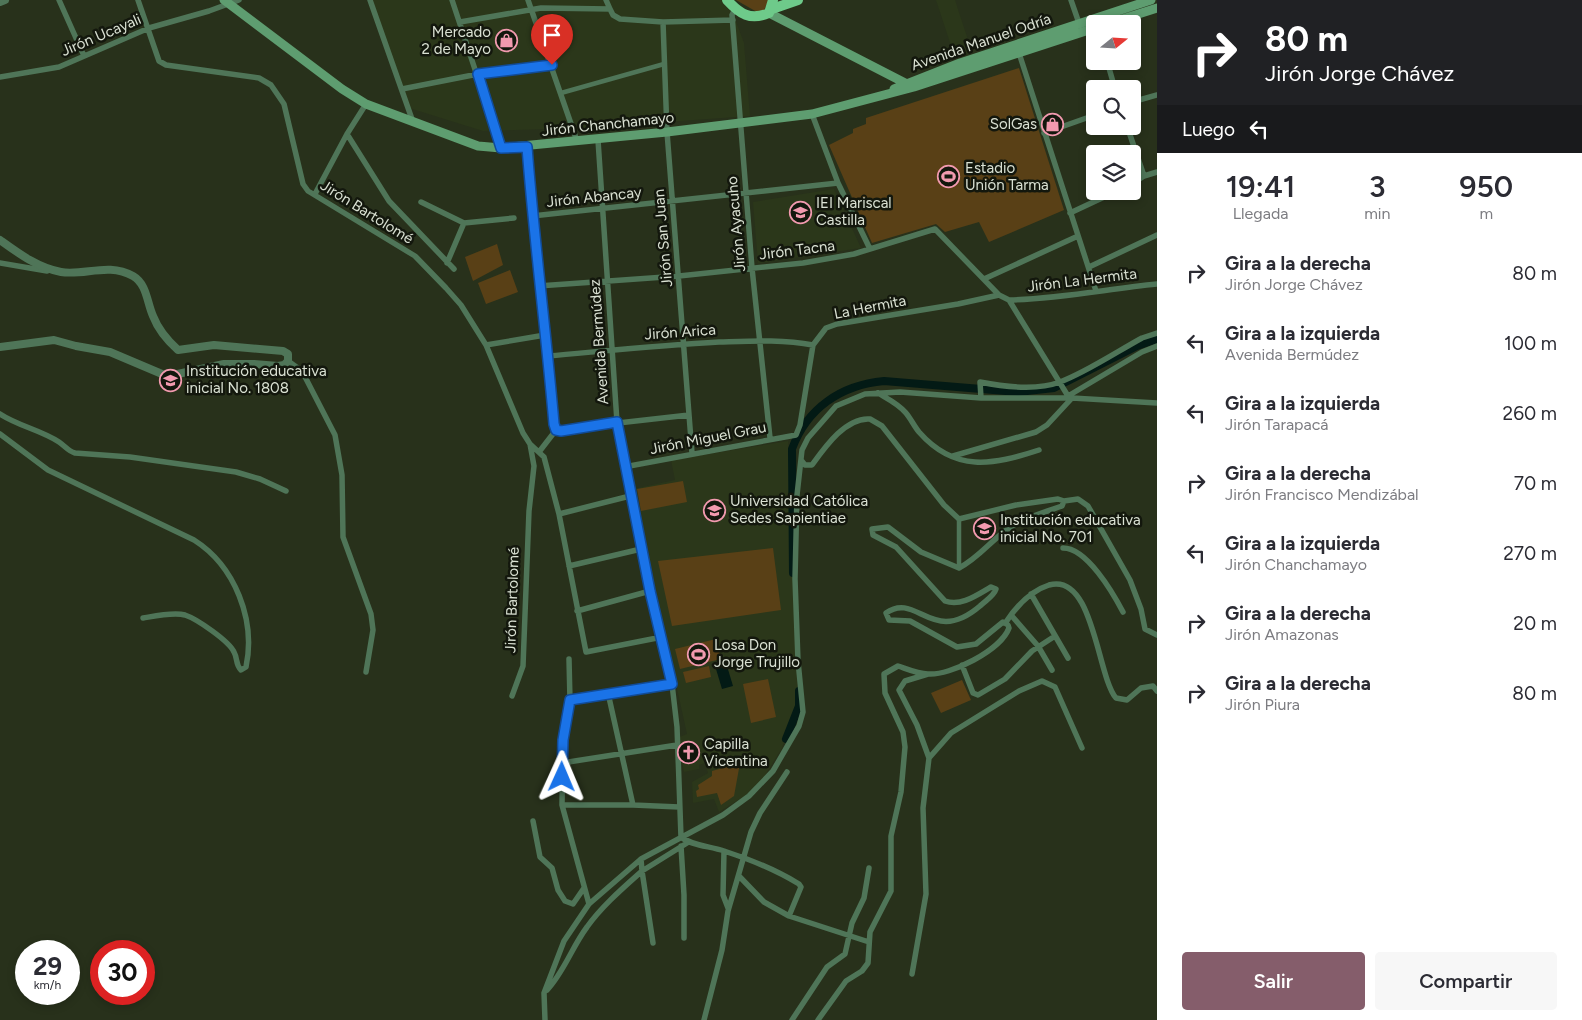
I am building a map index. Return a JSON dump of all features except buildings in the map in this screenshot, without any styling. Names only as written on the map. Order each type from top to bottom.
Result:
[{"type":"highway","points":[[727,0],[735,9],[749,17],[757,17],[771,7],[798,0]]},
{"type":"main road","name":"Avenida Manuel Odría","points":[[1116,15],[1151,0]]},
{"type":"main road","name":"Jirón Chanchamayo","points":[[226,2],[342,89],[366,104],[478,146],[501,148],[527,147],[812,114],[914,87]]},
{"type":"main road","points":[[771,7],[914,87]]},
{"type":"main road","points":[[1136,15],[1157,8]]},
{"type":"main road","name":"Avenida Manuel Odría","points":[[905,83],[984,60],[1086,27]]},
{"type":"main road","name":"Avenida Manuel Odría","points":[[914,87],[984,60],[1019,53],[1081,28]]},
{"type":"main road","name":"Jirón Chanchamayo","points":[[883,95],[905,83]]},
{"type":"street","points":[[0,2],[6,0]]},
{"type":"street","points":[[59,0],[84,56]]},
{"type":"street","points":[[138,0],[149,28]]},
{"type":"street","name":"Jirón Ucayali","points":[[0,77],[59,66],[149,28],[226,2],[239,0]]},
{"type":"street","points":[[370,0],[413,122]]},
{"type":"street","points":[[452,0],[501,148]]},
{"type":"street","points":[[528,0],[577,141]]},
{"type":"street","points":[[606,0],[613,16],[620,19],[662,22],[733,20]]},
{"type":"street","points":[[1071,0],[1081,28]]},
{"type":"street","points":[[460,22],[541,8],[610,9]]},
{"type":"street","name":"Jirón Ayacuho","points":[[735,9],[733,20],[740,123],[752,268],[770,438]]},
{"type":"street","name":"Jirón San Juan","points":[[662,22],[667,132],[692,453]]},
{"type":"street","name":"Jirón Bartolomé","points":[[149,28],[157,56],[162,63],[240,74],[259,78],[271,85],[284,104],[303,184],[308,191],[415,256],[462,305],[486,345],[523,433],[530,444],[539,452]]},
{"type":"street","points":[[1019,53],[1096,291]]},
{"type":"street","points":[[560,93],[664,64]]},
{"type":"street","points":[[402,89],[478,74],[552,65]]},
{"type":"street","points":[[1141,99],[1157,95]]},
{"type":"street","points":[[315,194],[347,134],[366,104]]},
{"type":"street","points":[[812,114],[838,183],[870,250]]},
{"type":"street","points":[[1044,133],[1086,118]]},
{"type":"street","points":[[347,134],[389,201],[446,263],[454,269]]},
{"type":"street","points":[[1130,135],[1144,176]]},
{"type":"street","name":"Avenida Bermúdez","points":[[598,140],[617,422],[641,549],[672,684],[681,837]]},
{"type":"street","points":[[527,147],[538,286],[556,430]]},
{"type":"street","points":[[1141,178],[1157,172]]},
{"type":"street","name":"Jirón Abancay","points":[[532,216],[838,183]]},
{"type":"street","points":[[1070,213],[1098,200]]},
{"type":"street","points":[[421,202],[464,223],[514,218]]},
{"type":"street","points":[[446,263],[464,223]]},
{"type":"street","name":"Jirón Tacna","points":[[538,286],[679,276],[803,263],[870,250],[935,229],[984,279]]},
{"type":"street","points":[[1089,267],[1157,235]]},
{"type":"street","points":[[1069,395],[1009,300],[999,295],[984,279],[1078,236]]},
{"type":"street","points":[[0,240],[23,256],[60,272]]},
{"type":"street","points":[[0,263],[60,272],[92,269],[119,270],[135,277],[144,288],[153,317],[161,332],[178,350],[214,345],[283,351],[288,354],[288,360],[284,365],[278,366],[224,364],[173,374],[162,374],[110,352],[54,340],[0,347]]},
{"type":"street","name":"Jirón La Hermita","points":[[1009,300],[1073,296],[1096,291],[1157,284]]},
{"type":"street","name":"La Hermita","points":[[813,345],[826,328],[838,324],[958,304],[999,295]]},
{"type":"street","points":[[982,396],[980,384],[1004,387],[1061,383],[1142,338],[1157,333]]},
{"type":"street","points":[[486,345],[545,336]]},
{"type":"street","name":"Jirón Arica","points":[[548,356],[684,344],[759,340],[797,342],[813,345]]},
{"type":"street","name":"Jirón Miguel Grau","points":[[624,467],[796,434],[800,425],[813,345]]},
{"type":"street","points":[[953,456],[1036,432],[1047,425],[1069,395],[1142,352],[1157,346]]},
{"type":"street","points":[[288,360],[302,371],[330,422],[335,435],[342,475],[344,537],[371,614],[373,630],[366,672]]},
{"type":"street","points":[[545,1020],[544,993],[564,941],[589,904],[641,859],[723,815],[750,796],[773,771],[799,726],[804,712],[798,661],[796,579],[798,495],[802,450],[808,438],[836,406],[865,394],[915,392],[982,396],[1069,395],[1157,403]]},
{"type":"street","points":[[878,393],[905,412],[918,431],[934,448],[953,456],[975,463],[993,462],[1039,450]]},
{"type":"street","points":[[0,414],[14,423],[60,442],[67,450],[75,453],[130,457],[236,472],[260,479],[286,491]]},
{"type":"street","points":[[556,430],[561,431],[617,422],[689,415]]},
{"type":"street","points":[[801,460],[805,465],[812,465],[826,445],[852,423],[870,419],[882,426],[944,505],[959,519],[959,568]]},
{"type":"street","points":[[556,430],[539,452],[544,458],[559,514],[586,652],[662,637]]},
{"type":"street","points":[[0,434],[48,470],[194,540],[211,552],[224,566],[234,583],[246,618],[248,644],[246,667],[241,670],[237,666],[234,652],[222,638],[185,615],[143,618]]},
{"type":"street","name":"Jirón Bartolomé","points":[[512,696],[522,666],[529,511],[534,466],[530,444]]},
{"type":"street","points":[[559,514],[630,496]]},
{"type":"street","points":[[959,519],[1016,506],[1058,499],[1064,501],[1078,498],[1088,506],[1130,580],[1141,609],[1145,629],[1157,635]]},
{"type":"street","points":[[1064,501],[1062,506],[1027,519],[1005,531],[968,564],[959,568],[920,552],[888,527],[872,529],[873,535],[896,547],[945,601],[959,602],[974,598],[991,587],[996,589],[994,594],[970,614],[957,620],[943,623],[909,608],[901,607],[886,613],[889,620],[910,621],[957,647],[976,644],[1000,624],[1006,622],[1031,594],[1055,584],[1060,584],[1073,591],[1085,608],[1116,698],[1127,700],[1138,690],[1148,686],[1153,686],[1157,691]]},
{"type":"street","points":[[1063,548],[1072,549],[1096,570],[1123,612]]},
{"type":"street","points":[[569,566],[641,549]]},
{"type":"street","points":[[577,611],[650,591]]},
{"type":"street","points":[[1031,594],[1068,658]]},
{"type":"street","points":[[1011,615],[1038,646],[1052,670]]},
{"type":"street","points":[[912,974],[926,894],[924,808],[929,758],[921,734],[899,690],[905,681],[977,659],[1008,632],[1006,622]]},
{"type":"street","points":[[962,665],[973,693],[978,695],[1005,679],[1038,646],[1055,636]]},
{"type":"street","points":[[569,659],[570,700],[563,740],[562,805],[589,904]]},
{"type":"street","points":[[818,1020],[846,981],[866,966],[869,960],[870,932],[891,891],[891,836],[901,792],[905,747],[903,732],[885,693],[884,674],[898,666],[928,674]]},
{"type":"street","points":[[929,758],[951,733],[1019,691],[1042,681],[1055,687],[1082,748]]},
{"type":"street","points":[[570,700],[672,684]]},
{"type":"street","points":[[608,694],[623,753],[633,805]]},
{"type":"street","points":[[562,763],[677,745]]},
{"type":"street","points":[[704,1020],[722,950],[728,908],[743,859],[760,813],[787,772]]},
{"type":"street","points":[[562,805],[633,805],[679,808]]},
{"type":"street","points":[[533,821],[540,857],[552,868],[558,890],[565,901],[573,904],[576,902],[584,888]]},
{"type":"street","points":[[681,837],[687,843],[724,851],[768,868],[800,885],[789,916]]},
{"type":"street","points":[[544,993],[560,974],[575,945],[594,918],[642,871],[687,843]]},
{"type":"street","points":[[681,846],[684,938]]},
{"type":"street","points":[[724,851],[723,895],[728,908]]},
{"type":"street","points":[[641,859],[653,943]]},
{"type":"street","points":[[792,1020],[827,967],[846,954],[852,923],[864,898],[869,868]]},
{"type":"street","points":[[738,876],[764,902],[789,916],[869,942]]},
{"type":"shaded area","points":[[369,0],[728,0],[744,43],[750,116],[582,128],[483,131],[406,107]]},
{"type":"shaded area","points":[[736,0],[769,0],[764,10],[757,12]]},
{"type":"shaded area","points":[[936,0],[955,0],[972,52],[955,58]]},
{"type":"shaded area","name":"Estadio Unión Tarma","points":[[1019,68],[1064,210],[989,242],[979,222],[945,232],[936,224],[872,243],[829,145],[853,133],[853,129],[866,124],[866,118]]},
{"type":"shaded area","points":[[834,189],[861,248],[758,263],[753,202]]},
{"type":"shaded area","points":[[497,244],[503,265],[473,281],[465,257]]},
{"type":"shaded area","points":[[510,270],[518,292],[486,304],[478,283]]},
{"type":"shaded area","points":[[788,441],[798,699],[782,748],[764,777],[745,796],[719,812],[714,799],[693,803],[692,782],[708,773],[705,763],[699,765],[699,769],[684,772],[677,738],[687,734],[633,489],[675,480],[671,460]]},
{"type":"shaded area","points":[[683,481],[687,502],[641,511],[637,489]]},
{"type":"shaded area","points":[[773,548],[781,610],[672,626],[658,561]]},
{"type":"shaded area","name":"Losa Don Jorge Trujillo","points":[[716,639],[721,659],[680,669],[675,649]]},
{"type":"shaded area","points":[[709,666],[711,677],[686,683],[683,672]]},
{"type":"shaded area","points":[[768,679],[776,717],[751,723],[743,684]]},
{"type":"shaded area","points":[[962,680],[971,700],[941,713],[931,693]]},
{"type":"shaded area","points":[[740,763],[734,796],[721,805],[717,793],[697,797],[698,785],[712,776],[712,771]]},
{"type":"water","points":[[727,666],[733,686],[722,689],[716,669]]},
{"type":"waterway","points":[[793,573],[792,449],[798,434],[816,411],[840,393],[868,383],[884,381],[1018,392],[1054,388],[1137,346],[1157,339]]},
{"type":"waterway","points":[[786,739],[799,706],[799,691]]},
{"type":"place","name":"Mercado 2 de Mayo","points":[[507,41]]},
{"type":"place","name":"SolGas","points":[[1053,124]]},
{"type":"place","name":"Estadio Unión Tarma","points":[[949,177]]},
{"type":"place","name":"IEI Mariscal Castilla","points":[[800,212]]},
{"type":"place","name":"Institución educativa inicial No. 1808","points":[[170,380]]},
{"type":"place","name":"Universidad Católica Sedes Sapientiae","points":[[714,510]]},
{"type":"place","name":"Institución educativa inicial No. 701","points":[[984,529]]},
{"type":"place","name":"Losa Don Jorge Trujillo","points":[[698,654]]},
{"type":"place","name":"Capilla Vicentina","points":[[688,753]]},
{"type":"route","points":[[552,65],[478,74],[501,148],[527,147],[538,286],[548,356],[554,424],[556,430],[561,431],[617,422],[641,549],[672,684],[570,700],[563,740],[562,777]]}]
